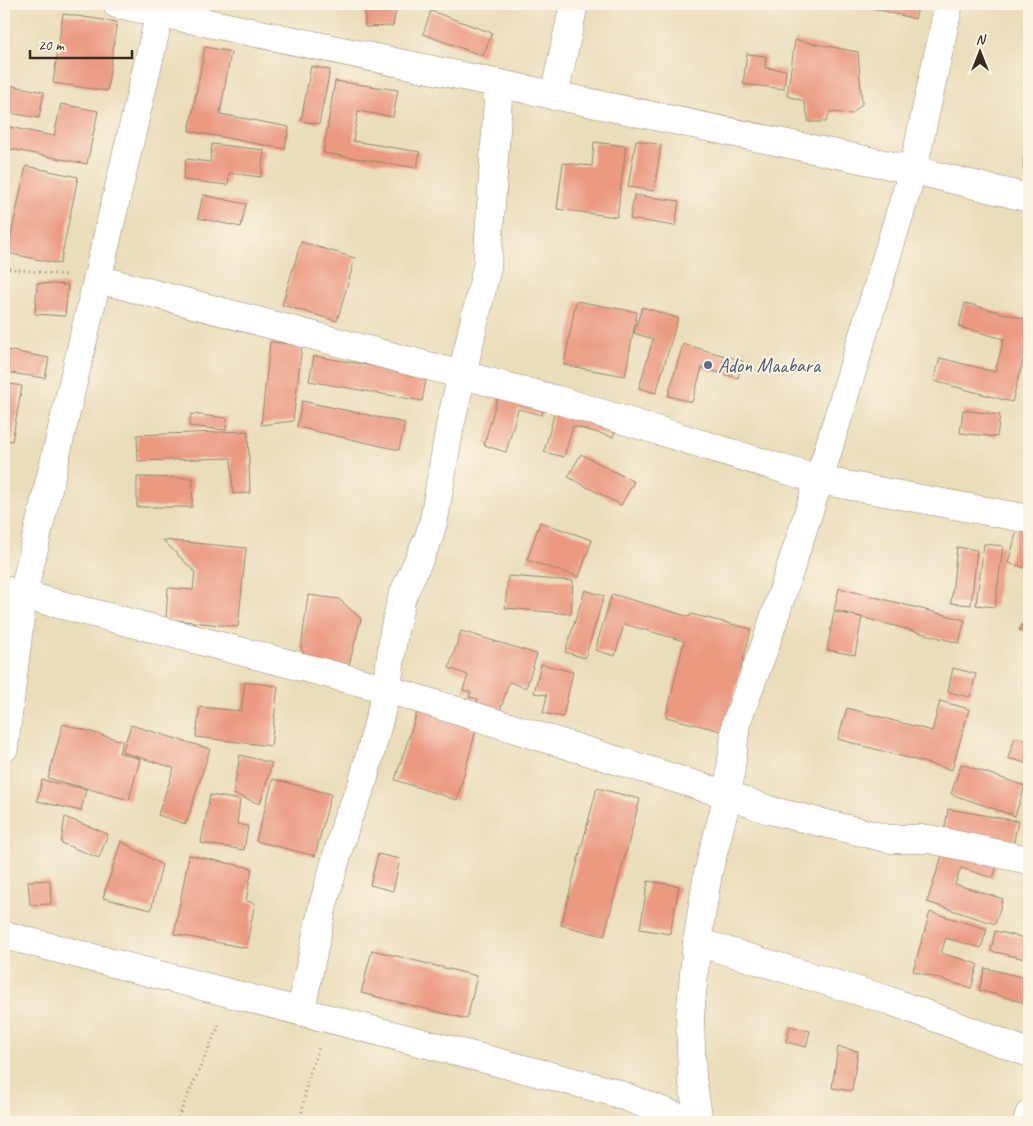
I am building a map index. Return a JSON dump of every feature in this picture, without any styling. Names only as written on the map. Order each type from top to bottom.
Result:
[{"type":"street","points":[[117,4],[161,9],[554,96],[913,170],[1029,198]]},
{"type":"street","points":[[554,96],[574,4]]},
{"type":"street","points":[[699,1122],[692,1078],[690,1016],[697,942],[708,873],[728,795],[736,723],[765,646],[819,480],[913,170],[949,4]]},
{"type":"street","points":[[4,748],[13,592],[98,279],[161,9]]},
{"type":"street","points":[[301,1010],[323,905],[347,820],[362,785],[387,689],[394,631],[402,597],[429,537],[434,519],[450,426],[487,267],[499,84]]},
{"type":"street","points":[[98,279],[619,416],[819,480],[1029,519]]},
{"type":"street","points":[[13,592],[387,689],[728,795],[768,810],[890,839],[929,839],[1029,860]]},
{"type":"street","points":[[4,935],[301,1010],[613,1092],[691,1122]]},
{"type":"street","points":[[697,942],[888,1000],[1029,1053]]},
{"type":"street","points":[[1027,1122],[1029,1115]]},
{"type":"path","points":[[4,268],[98,279]]},
{"type":"path","points":[[176,1122],[211,1040],[234,993]]},
{"type":"path","points":[[300,1122],[308,1074],[332,1018]]},
{"type":"building","points":[[397,4],[393,26],[365,27],[365,5]]},
{"type":"building","points":[[858,4],[919,4],[915,19]]},
{"type":"building","points":[[431,11],[492,33],[483,56],[423,34]]},
{"type":"building","points":[[63,14],[117,22],[107,91],[53,83]]},
{"type":"building","points":[[795,40],[858,52],[862,104],[852,114],[830,112],[826,122],[809,122],[804,101],[787,96]]},
{"type":"building","points":[[205,47],[231,52],[220,114],[289,127],[285,149],[189,131]]},
{"type":"building","points":[[747,54],[766,56],[765,68],[786,70],[784,89],[743,84]]},
{"type":"building","points":[[311,66],[330,70],[319,124],[301,121]]},
{"type":"building","points":[[335,81],[398,90],[393,117],[358,111],[353,141],[420,152],[417,168],[323,153]]},
{"type":"building","points":[[4,84],[44,92],[39,118],[4,112]]},
{"type":"building","points":[[61,104],[98,111],[87,164],[4,148],[4,126],[54,136]]},
{"type":"building","points":[[1029,137],[1029,170],[1023,169]]},
{"type":"building","points":[[636,140],[661,145],[654,191],[628,187]]},
{"type":"building","points":[[594,142],[626,146],[617,217],[557,209],[563,163],[592,166]]},
{"type":"building","points":[[212,144],[264,150],[261,177],[229,173],[228,185],[183,180],[186,159],[210,162]]},
{"type":"building","points":[[26,166],[78,177],[60,264],[7,253]]},
{"type":"building","points":[[203,195],[246,204],[241,227],[198,218]]},
{"type":"building","points":[[634,195],[679,201],[675,226],[630,219]]},
{"type":"building","points":[[301,242],[355,258],[337,321],[282,305]]},
{"type":"building","points":[[37,283],[68,285],[65,316],[35,314]]},
{"type":"building","points":[[576,301],[637,312],[625,376],[564,365]]},
{"type":"building","points":[[965,303],[1029,320],[1029,339],[1012,402],[934,381],[940,358],[995,372],[1004,339],[959,327]]},
{"type":"building","points":[[642,307],[678,318],[656,393],[639,388],[653,339],[634,333]]},
{"type":"building","points":[[270,342],[302,345],[293,421],[261,425]]},
{"type":"building","points":[[683,344],[743,361],[738,378],[702,368],[692,402],[668,396]]},
{"type":"building","points":[[6,350],[49,358],[45,378],[4,372]]},
{"type":"building","points":[[314,356],[427,375],[422,401],[309,381]]},
{"type":"building","points":[[504,374],[550,387],[542,415],[518,409],[506,452],[484,445]]},
{"type":"building","points":[[4,383],[22,386],[12,441],[4,439]]},
{"type":"building","points":[[558,400],[619,417],[613,437],[573,426],[564,457],[544,452]]},
{"type":"building","points":[[302,401],[405,423],[399,450],[297,427]]},
{"type":"building","points":[[963,410],[1000,415],[997,437],[960,433]]},
{"type":"building","points":[[191,414],[227,418],[226,430],[189,426]]},
{"type":"building","points":[[248,431],[250,493],[233,494],[231,458],[138,461],[137,435]]},
{"type":"building","points":[[581,454],[634,482],[621,505],[568,477]]},
{"type":"building","points":[[137,477],[193,478],[192,507],[137,507]]},
{"type":"building","points":[[540,522],[592,540],[579,577],[527,560]]},
{"type":"building","points":[[1019,523],[1029,526],[1029,569],[1008,563]]},
{"type":"building","points":[[163,540],[246,548],[238,627],[166,619],[168,588],[193,590],[195,572]]},
{"type":"building","points":[[984,544],[1003,546],[995,607],[976,605]]},
{"type":"building","points":[[957,547],[977,550],[971,605],[951,603]]},
{"type":"building","points":[[508,576],[573,581],[571,614],[505,608]]},
{"type":"building","points":[[839,588],[965,620],[959,643],[834,610]]},
{"type":"building","points":[[585,590],[604,596],[585,658],[565,652]]},
{"type":"building","points":[[612,594],[690,617],[691,614],[751,629],[725,732],[666,717],[684,641],[624,624],[615,656],[595,650]]},
{"type":"building","points":[[308,595],[339,599],[361,619],[347,672],[311,663],[301,649]]},
{"type":"building","points":[[1029,611],[1029,633],[1019,630]]},
{"type":"building","points":[[834,612],[862,617],[855,655],[827,650]]},
{"type":"building","points":[[461,631],[537,654],[526,688],[509,682],[499,715],[475,707],[478,699],[469,697],[471,692],[463,690],[468,675],[449,668]]},
{"type":"building","points":[[541,664],[573,672],[563,717],[543,713],[547,695],[534,693]]},
{"type":"building","points":[[953,668],[976,674],[970,697],[948,692]]},
{"type":"building","points":[[245,682],[278,686],[271,746],[196,737],[200,707],[241,711]]},
{"type":"building","points":[[940,701],[969,709],[952,770],[838,739],[847,708],[932,731]]},
{"type":"building","points":[[419,706],[478,723],[457,800],[395,780]]},
{"type":"building","points":[[63,724],[123,741],[119,753],[140,759],[129,800],[48,778]]},
{"type":"building","points":[[131,725],[210,749],[186,824],[158,815],[174,768],[122,752]]},
{"type":"building","points":[[1015,737],[1029,741],[1029,764],[1008,758]]},
{"type":"building","points":[[240,755],[272,763],[260,804],[233,794]]},
{"type":"building","points":[[961,764],[1025,786],[1015,816],[951,794]]},
{"type":"building","points":[[273,779],[331,794],[315,856],[256,841]]},
{"type":"building","points":[[42,780],[86,789],[81,811],[37,801]]},
{"type":"building","points":[[597,788],[640,799],[604,936],[561,925]]},
{"type":"building","points":[[210,795],[240,800],[237,824],[248,826],[244,850],[201,843]]},
{"type":"building","points":[[948,809],[1018,821],[1012,851],[943,839]]},
{"type":"building","points":[[65,817],[108,834],[99,858],[61,843]]},
{"type":"building","points":[[121,841],[162,865],[151,910],[103,898]]},
{"type":"building","points":[[944,849],[997,866],[993,878],[961,868],[955,884],[1003,899],[995,924],[927,902]]},
{"type":"building","points":[[378,854],[400,859],[393,891],[370,885]]},
{"type":"building","points":[[189,855],[252,868],[246,901],[255,903],[246,948],[174,934]]},
{"type":"building","points":[[50,880],[51,904],[30,905],[28,881]]},
{"type":"building","points":[[648,881],[679,886],[670,934],[640,929]]},
{"type":"building","points":[[930,912],[987,929],[981,948],[946,938],[941,953],[978,964],[971,988],[913,971]]},
{"type":"building","points":[[995,931],[1029,939],[1029,960],[991,951]]},
{"type":"building","points":[[372,950],[477,976],[467,1019],[361,993]]},
{"type":"building","points":[[985,968],[1029,979],[1029,1004],[979,990]]},
{"type":"building","points":[[790,1026],[810,1031],[806,1047],[786,1042]]},
{"type":"building","points":[[838,1047],[858,1051],[852,1091],[832,1088]]},
{"type":"place","name":"Adon Maabara","points":[[708,365]]}]
